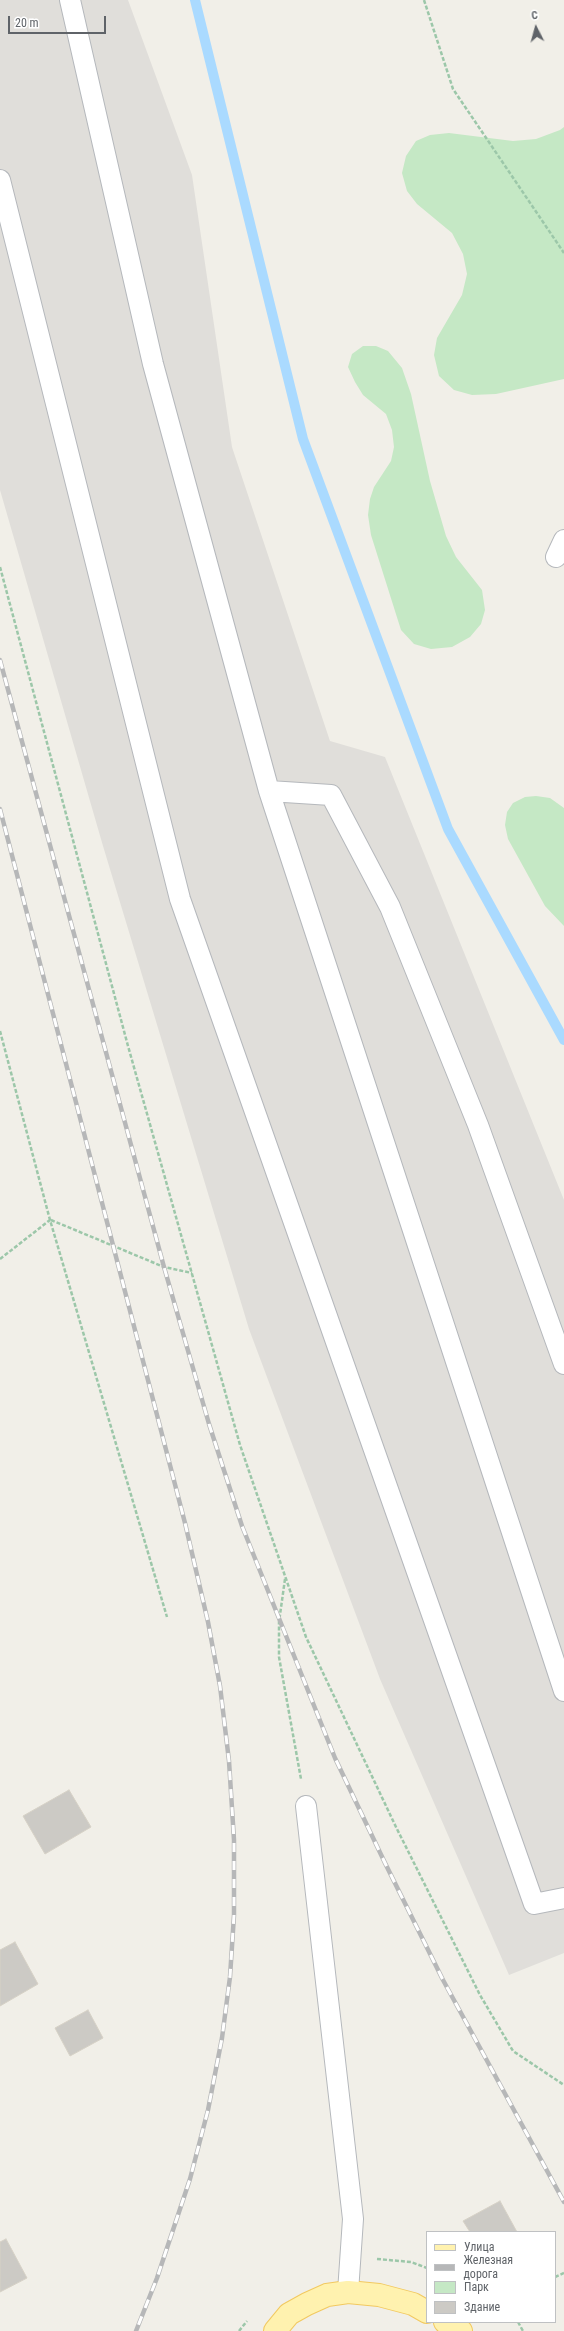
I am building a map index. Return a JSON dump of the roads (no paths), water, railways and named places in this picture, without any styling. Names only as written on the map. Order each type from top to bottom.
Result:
[{"type":"main road","points":[[274,2331],[289,2314],[307,2304],[327,2295],[348,2292],[380,2295],[413,2304],[426,2311]]},
{"type":"main road","points":[[447,2323],[461,2331]]},
{"type":"lane","points":[[70,0],[153,364],[269,791],[564,1691]]},
{"type":"lane","points":[[0,180],[180,899],[534,1904],[564,1898]]},
{"type":"lane","points":[[269,791],[330,795],[390,907],[478,1125],[564,1364]]},
{"type":"lane","points":[[306,1806],[353,2220],[348,2292]]},
{"type":"waterway","points":[[195,0],[303,439],[448,829],[564,1040]]},
{"type":"railway","points":[[0,660],[164,1267],[209,1424],[242,1526],[335,1758],[385,1863],[443,1980],[564,2202]]},
{"type":"railway","points":[[0,809],[185,1523],[208,1622],[220,1686],[229,1761],[234,1840],[234,1915],[230,1977],[222,2038],[208,2110],[190,2179],[157,2278],[136,2331]]}]
